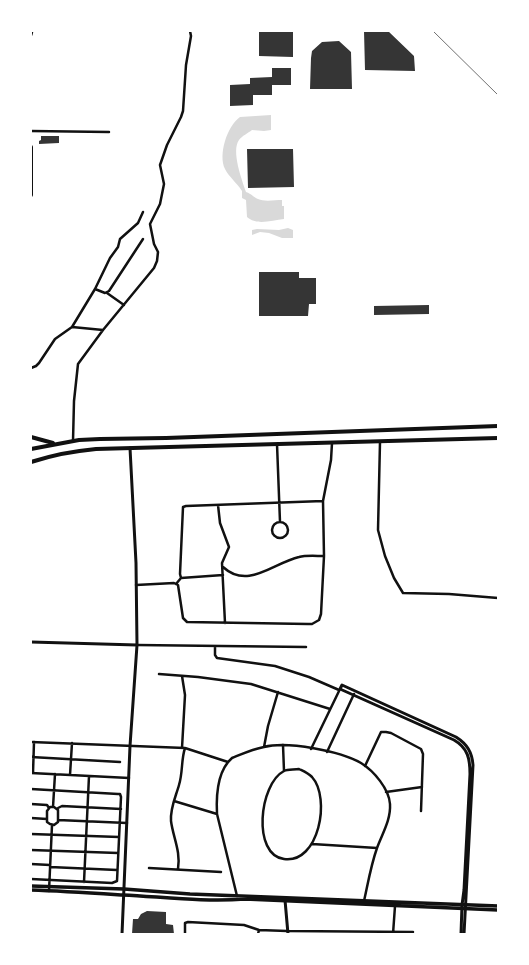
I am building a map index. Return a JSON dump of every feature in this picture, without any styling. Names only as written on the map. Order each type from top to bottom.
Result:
[{"type":"main road","points":[[31,146],[31,195]]},
{"type":"main road","points":[[31,449],[58,443],[100,439],[498,426]]},
{"type":"main road","points":[[31,437],[58,443]]},
{"type":"main road","points":[[31,462],[70,452],[96,449],[498,438]]},
{"type":"main road","points":[[31,886],[49,889],[176,899],[219,901],[245,899],[285,899],[364,901],[498,910]]},
{"type":"main road","points":[[31,890],[124,889],[395,906],[498,906]]},
{"type":"street","points":[[31,35],[32,31]]},
{"type":"street","points":[[73,441],[74,401],[78,364],[158,261],[158,252],[154,244],[150,224],[160,204],[164,184],[160,165],[183,111],[186,65],[191,36],[190,31]]},
{"type":"street","points":[[31,131],[109,132]]},
{"type":"street","points":[[31,368],[39,363],[55,339],[72,327],[95,289],[122,237],[138,223],[143,212]]},
{"type":"street","points":[[106,293],[144,239]]},
{"type":"street","points":[[95,289],[106,293],[124,305]]},
{"type":"street","points":[[72,327],[103,330]]},
{"type":"street","points":[[380,441],[378,530],[385,556],[394,578],[403,593],[449,594],[498,598]]},
{"type":"street","points":[[176,584],[179,587],[184,620],[193,622],[308,624],[316,622],[320,618],[321,614],[324,556],[323,501],[331,460],[332,443]]},
{"type":"street","points":[[277,444],[280,522]]},
{"type":"street","points":[[122,934],[128,778],[137,645],[130,448]]},
{"type":"street","points":[[181,578],[183,507],[323,501]]},
{"type":"street","points":[[218,505],[220,524],[229,547],[222,560],[225,622]]},
{"type":"street","points":[[280,522],[287,526],[288,531],[286,535],[279,538],[273,534],[273,528],[280,522]]},
{"type":"street","points":[[223,567],[232,574],[253,575],[264,572],[296,558],[324,556]]},
{"type":"street","points":[[136,585],[176,584],[181,578],[223,575]]},
{"type":"street","points":[[31,642],[306,647]]},
{"type":"street","points":[[215,646],[215,655],[217,658],[248,661],[275,666],[340,689]]},
{"type":"street","points":[[159,674],[251,684],[330,708]]},
{"type":"street","points":[[178,869],[179,858],[171,820],[174,801],[180,784],[184,748],[185,699],[182,676]]},
{"type":"street","points":[[311,749],[342,685],[354,693],[462,740],[469,749],[473,765],[461,934]]},
{"type":"street","points":[[264,747],[268,726],[278,692]]},
{"type":"street","points":[[327,752],[354,693]]},
{"type":"street","points":[[365,766],[379,734],[382,732],[386,732],[422,750],[421,811]]},
{"type":"street","points":[[128,778],[32,773],[33,742],[184,748],[228,762]]},
{"type":"street","points":[[70,775],[72,743]]},
{"type":"street","points":[[284,745],[284,771]]},
{"type":"street","points":[[237,896],[217,814],[216,802],[218,788],[228,762],[239,755],[264,747],[284,745],[298,746],[327,752],[351,759],[365,766],[374,774],[386,792],[389,800],[390,814],[370,870],[364,901]]},
{"type":"street","points":[[32,757],[120,762]]},
{"type":"street","points":[[299,769],[312,776],[320,798],[321,810],[319,823],[312,844],[300,855],[285,860],[272,854],[268,848],[262,821],[264,804],[272,785],[277,777],[284,771],[299,769]]},
{"type":"street","points":[[53,807],[55,774]]},
{"type":"street","points":[[84,882],[89,776]]},
{"type":"street","points":[[386,792],[422,786]]},
{"type":"street","points":[[31,789],[120,794],[121,797],[117,881],[114,883],[31,879]]},
{"type":"street","points":[[174,801],[217,814]]},
{"type":"street","points":[[31,804],[45,805],[49,808],[58,808],[62,806],[121,809]]},
{"type":"street","points":[[49,808],[47,810],[47,819],[48,823],[52,825]]},
{"type":"street","points":[[52,825],[57,823],[58,808]]},
{"type":"street","points":[[31,818],[47,819]]},
{"type":"street","points":[[58,820],[127,823]]},
{"type":"street","points":[[49,889],[52,825]]},
{"type":"street","points":[[31,834],[119,837]]},
{"type":"street","points":[[312,844],[377,848]]},
{"type":"street","points":[[31,850],[118,854]]},
{"type":"street","points":[[31,864],[84,869],[118,870]]},
{"type":"street","points":[[149,868],[221,872]]},
{"type":"street","points":[[285,899],[288,933]]},
{"type":"street","points":[[393,933],[395,906]]},
{"type":"street","points":[[464,907],[464,934]]},
{"type":"street","points":[[185,934],[185,923],[187,922],[244,925],[259,930],[288,933],[413,932]]},
{"type":"street","points":[[258,934],[259,930]]},
{"type":"shaded area","points":[[271,115],[271,130],[252,130],[239,140],[236,151],[238,166],[246,192],[260,200],[282,200],[282,206],[284,206],[284,219],[260,222],[251,220],[247,217],[246,200],[242,198],[242,191],[225,169],[223,163],[223,149],[231,127],[240,117]]},
{"type":"shaded area","points":[[288,228],[293,230],[293,238],[282,238],[269,233],[260,232],[252,235],[252,230],[257,229],[279,230]]},
{"type":"building","points":[[259,31],[293,31],[293,57],[259,56]]},
{"type":"building","points":[[364,31],[388,31],[414,56],[415,71],[365,70]]},
{"type":"building","points":[[339,41],[351,52],[352,89],[310,89],[312,51],[322,42]]},
{"type":"building","points":[[272,68],[291,68],[291,85],[272,85],[272,95],[253,95],[253,105],[230,106],[230,85],[250,84],[250,78],[272,77]]},
{"type":"building","points":[[41,136],[59,136],[59,143],[39,144]]},
{"type":"building","points":[[247,149],[293,149],[294,187],[248,188]]},
{"type":"building","points":[[259,272],[299,272],[299,278],[316,278],[316,304],[309,304],[308,316],[259,316]]},
{"type":"building","points":[[429,305],[429,314],[374,315],[374,306]]},
{"type":"building","points":[[147,911],[166,912],[166,924],[173,925],[174,934],[132,934],[133,919],[138,919],[141,914]]},
{"type":"railway","points":[[433,31],[498,95]]}]
